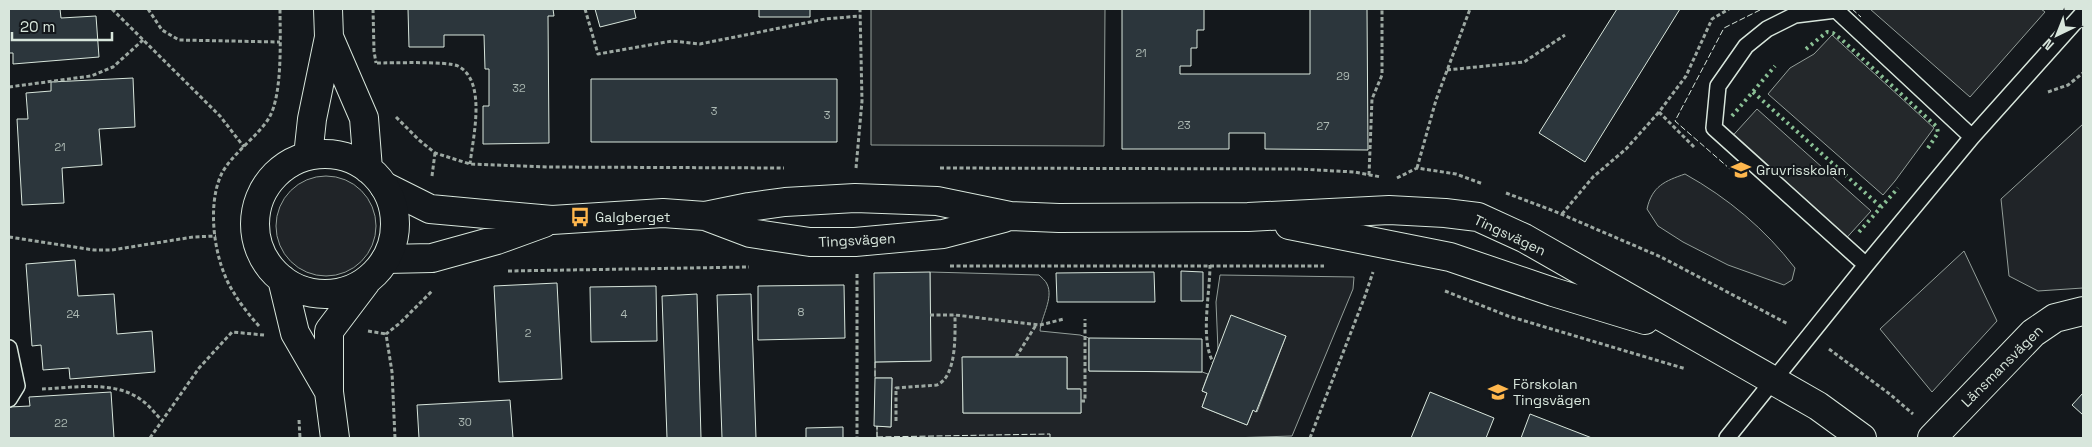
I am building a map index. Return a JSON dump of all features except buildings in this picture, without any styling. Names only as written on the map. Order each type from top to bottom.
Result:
[{"type":"street","points":[[308,156],[312,118],[329,37],[328,9]]},
{"type":"street","points":[[329,37],[364,118],[376,177]]},
{"type":"street","points":[[321,154],[340,156],[358,162],[376,177],[391,199],[395,214],[395,230],[392,245],[378,271],[351,289],[333,294],[315,293],[298,288],[282,279],[264,258],[258,244],[255,216],[258,202],[272,178],[282,168],[295,161],[321,154]]},
{"type":"street","name":"Tingsvägen","points":[[376,177],[430,209],[552,220],[663,213],[705,216],[776,203],[855,198],[937,201],[1010,216],[1077,218],[1248,217],[1389,210],[1478,217],[1524,238],[1818,406],[1862,438]]},
{"type":"street","name":"Tingsvägen","points":[[705,216],[750,234],[810,242],[855,242],[943,234],[1010,216]]},
{"type":"street","name":"Tingsvägen","points":[[1248,217],[1450,257],[1553,292],[1692,335]]},
{"type":"street","name":"Tingsvägen","points":[[386,259],[432,258],[497,240],[552,220]]},
{"type":"street","points":[[282,279],[295,332],[329,392]]},
{"type":"street","points":[[335,438],[329,392],[330,331],[367,280]]},
{"type":"street","name":"Länsmansvägen","points":[[1925,428],[1974,393],[2038,329],[2055,318],[2083,311]]},
{"type":"lane","points":[[1866,265],[1714,128],[1718,86],[1746,46],[1767,29],[1795,15],[1836,10],[1972,137]]},
{"type":"lane","points":[[1727,438],[1772,380],[1972,137],[2083,13]]},
{"type":"lane","points":[[9,348],[13,392]]},
{"type":"path","points":[[112,9],[220,116],[244,147]]},
{"type":"path","points":[[148,9],[162,30],[179,40],[280,42]]},
{"type":"path","points":[[150,438],[199,368],[232,332],[268,336],[233,292],[220,262],[213,204],[223,172],[269,117],[276,96],[280,42],[280,9]]},
{"type":"path","points":[[373,9],[374,52],[378,71]]},
{"type":"path","points":[[585,9],[598,54],[672,41],[700,44],[825,19],[860,16]]},
{"type":"path","points":[[1369,175],[1372,99],[1382,75],[1382,9]]},
{"type":"path","points":[[1417,168],[1436,100],[1470,9]]},
{"type":"path","points":[[1447,70],[1524,62],[1565,35]]},
{"type":"path","points":[[9,87],[91,76],[113,67],[143,40]]},
{"type":"path","points":[[377,63],[457,65],[471,78],[476,97],[470,164]]},
{"type":"path","points":[[393,112],[402,124],[435,153],[470,164],[557,167],[786,168]]},
{"type":"path","points":[[1562,214],[1593,177],[1626,149],[1659,112]]},
{"type":"path","points":[[846,168],[865,168]]},
{"type":"path","points":[[938,168],[1299,169],[1354,172],[1395,179],[1417,168],[1456,174],[1492,188]]},
{"type":"path","points":[[1389,210],[1395,179]]},
{"type":"path","points":[[1501,191],[1562,214],[1661,257],[1781,320],[1809,337],[1891,395],[1925,428]]},
{"type":"path","points":[[9,237],[94,250],[112,250],[193,237],[216,236]]},
{"type":"path","points":[[1310,438],[1365,296],[1381,244]]},
{"type":"path","points":[[946,266],[1327,266]]},
{"type":"path","points":[[1210,266],[1206,331],[1209,355],[1213,362]]},
{"type":"path","points":[[507,271],[750,267]]},
{"type":"path","points":[[394,438],[392,372],[386,334],[400,323],[434,288]]},
{"type":"path","points":[[1442,290],[1508,316],[1688,370]]},
{"type":"path","points":[[930,315],[955,315],[1036,325],[1064,319]]},
{"type":"path","points":[[896,422],[896,388],[937,384],[942,382],[948,374],[954,352],[955,315]]},
{"type":"path","points":[[1081,401],[1085,401],[1086,388],[1085,318]]},
{"type":"path","points":[[1016,357],[1036,325]]},
{"type":"path","points":[[13,392],[38,389],[106,387],[138,398],[149,406],[162,421]]},
{"type":"path","points":[[298,412],[300,438]]},
{"type":"shaded area","points":[[871,9],[1105,9],[1104,146],[871,145]]},
{"type":"shaded area","points":[[1870,9],[2041,9],[2045,12],[1970,97]]},
{"type":"shaded area","points":[[1832,35],[1934,128],[1883,195],[1768,94],[1790,68],[1814,54]]},
{"type":"shaded area","points":[[1757,109],[1871,211],[1841,244],[1727,142]]},
{"type":"shaded area","points":[[2083,124],[2083,288],[2038,291],[2009,276],[2001,199]]},
{"type":"shaded area","points":[[1685,174],[1716,193],[1758,227],[1795,268],[1792,280],[1784,285],[1728,265],[1683,242],[1658,226],[1647,209],[1652,195],[1666,182]]},
{"type":"shaded area","points":[[326,176],[345,180],[362,190],[372,207],[376,226],[372,245],[362,262],[345,272],[326,276],[307,272],[290,262],[280,245],[276,226],[280,207],[290,190],[307,180]]},
{"type":"shaded area","points":[[1964,251],[1997,321],[1932,392],[1880,329]]},
{"type":"shaded area","points":[[930,272],[1039,275],[1049,289],[1048,301],[1040,331],[1080,335],[1089,338],[1089,371],[1202,372],[1208,374],[1202,391],[1207,393],[1202,407],[1247,425],[1253,410],[1257,412],[1286,336],[1218,350],[1216,302],[1220,275],[1354,277],[1353,289],[1292,436],[1230,438],[877,438],[877,426],[891,427],[892,378],[875,378],[875,362],[930,361]],"holes":[[[963,357],[1067,357],[1067,389],[1080,389],[1081,413],[963,413]]]},
{"type":"hedge","points":[[1806,49],[1827,32],[1833,33],[1841,39],[1937,127],[1938,133],[1926,151]]},
{"type":"hedge","points":[[1732,116],[1775,66]]},
{"type":"hedge","points":[[1753,92],[1881,207]]},
{"type":"hedge","points":[[1859,232],[1898,188]]},
{"type":"fence","points":[[1730,169],[1675,121],[1724,28],[1762,9]]},
{"type":"fence","points":[[1852,9],[1861,17]]},
{"type":"fence","points":[[875,362],[875,378]]},
{"type":"fence","points":[[877,426],[877,438]]},
{"type":"fence","points":[[877,437],[1050,434],[1050,438]]},
{"type":"place","name":"Gruvrisskolan","points":[[1741,170]]},
{"type":"place","name":"Galgberget","points":[[580,217]]},
{"type":"place","name":"Förskolan Tingsvägen","points":[[1498,392]]}]
